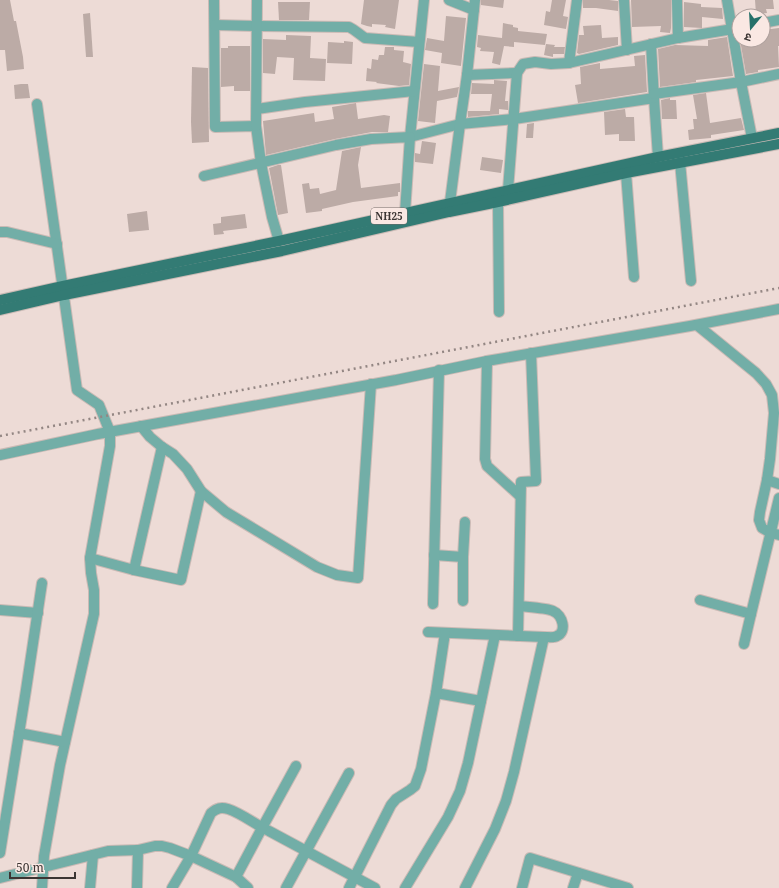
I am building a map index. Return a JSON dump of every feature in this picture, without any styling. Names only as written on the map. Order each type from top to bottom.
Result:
[{"type":"main road","name":"NH25","points":[[0,310],[63,290],[450,202],[658,157],[779,133]]},
{"type":"main road","name":"NH25","points":[[0,300],[282,251],[626,172],[779,144]]},
{"type":"street","points":[[214,0],[215,127],[256,126]]},
{"type":"street","points":[[257,0],[256,126],[260,163],[279,241]]},
{"type":"street","points":[[405,213],[414,91],[424,0]]},
{"type":"street","points":[[449,0],[475,5],[450,202]]},
{"type":"street","points":[[569,63],[577,0]]},
{"type":"street","points":[[624,0],[627,50]]},
{"type":"street","points":[[677,0],[678,38]]},
{"type":"street","points":[[727,0],[731,12]]},
{"type":"street","points":[[214,25],[349,27],[365,38],[419,42]]},
{"type":"street","points":[[508,190],[517,73],[523,64],[535,62],[552,64],[569,63],[678,38],[731,29]]},
{"type":"street","points":[[651,44],[658,157]]},
{"type":"street","points":[[738,48],[741,82],[752,138]]},
{"type":"street","points":[[467,75],[517,73]]},
{"type":"street","points":[[204,176],[336,145],[371,140],[410,137],[460,124],[514,119],[741,82],[779,74]]},
{"type":"street","points":[[257,109],[305,102],[414,91]]},
{"type":"street","points":[[38,104],[77,390],[99,405],[110,432],[110,446],[90,558],[94,590],[94,614],[60,765],[44,856],[42,888]]},
{"type":"street","points":[[680,162],[690,281]]},
{"type":"street","points":[[626,172],[634,277]]},
{"type":"street","points":[[498,202],[499,312]]},
{"type":"street","points":[[0,232],[7,232],[57,244]]},
{"type":"street","points":[[0,455],[141,426],[396,380],[487,361],[697,325],[779,309]]},
{"type":"street","points":[[697,325],[756,374],[766,384],[772,396],[774,413],[767,480],[759,520],[762,528],[775,534]]},
{"type":"street","points":[[518,636],[521,482],[536,481],[531,353]]},
{"type":"street","points":[[487,361],[487,466],[520,496]]},
{"type":"street","points":[[433,604],[439,370]]},
{"type":"street","points":[[141,426],[150,437],[178,459],[187,469],[201,491],[226,512],[317,566],[337,575],[358,578],[371,384]]},
{"type":"street","points":[[134,570],[162,447]]},
{"type":"street","points":[[767,480],[779,484]]},
{"type":"street","points":[[90,558],[134,570],[181,580],[201,491]]},
{"type":"street","points":[[744,644],[751,614],[775,534],[779,498]]},
{"type":"street","points":[[463,601],[465,522]]},
{"type":"street","points":[[434,555],[463,557]]},
{"type":"street","points":[[0,853],[42,583]]},
{"type":"street","points":[[700,600],[751,614]]},
{"type":"street","points":[[428,632],[544,637],[556,636],[560,633],[563,627],[559,613],[552,610],[519,606]]},
{"type":"street","points":[[0,610],[38,613]]},
{"type":"street","points":[[349,888],[391,805],[396,799],[415,786],[421,769],[436,693],[445,633]]},
{"type":"street","points":[[405,888],[448,817],[460,791],[468,763],[495,635]]},
{"type":"street","points":[[465,888],[506,801],[514,772],[544,637]]},
{"type":"street","points":[[436,693],[481,701]]},
{"type":"street","points":[[19,733],[65,742]]},
{"type":"street","points":[[236,877],[296,766]]},
{"type":"street","points":[[286,888],[349,773]]},
{"type":"street","points":[[172,888],[191,856],[212,813],[217,808],[227,808],[375,888]]},
{"type":"street","points":[[0,878],[108,851],[138,850],[162,846],[191,856],[236,877],[248,888]]},
{"type":"street","points":[[137,888],[138,850]]},
{"type":"street","points":[[90,888],[93,855]]},
{"type":"street","points":[[522,888],[530,858],[621,887]]},
{"type":"street","points":[[573,888],[578,873]]},
{"type":"building","points":[[0,0],[10,0],[14,21],[16,21],[24,69],[7,71],[5,50],[0,50]]},
{"type":"building","points":[[364,0],[399,0],[395,29],[385,27],[386,25],[372,24],[372,27],[361,24]]},
{"type":"building","points":[[481,0],[504,0],[503,8],[481,5]]},
{"type":"building","points":[[552,0],[566,0],[563,16],[568,17],[566,29],[544,25],[546,11],[550,12]]},
{"type":"building","points":[[583,0],[618,1],[618,11],[583,8]]},
{"type":"building","points":[[631,0],[671,0],[670,33],[660,32],[661,26],[632,27]]},
{"type":"building","points":[[755,0],[773,0],[774,9],[756,8]]},
{"type":"building","points":[[278,2],[310,2],[309,20],[279,20]]},
{"type":"building","points":[[684,2],[701,4],[701,7],[722,8],[723,19],[702,17],[702,28],[684,27]]},
{"type":"building","points":[[90,13],[93,57],[86,57],[83,14]]},
{"type":"building","points":[[446,16],[466,18],[461,66],[441,63],[442,53],[425,50],[427,38],[444,41]]},
{"type":"building","points":[[503,23],[513,25],[513,27],[518,28],[518,31],[547,34],[545,45],[514,42],[514,47],[504,46],[500,65],[492,63],[494,52],[480,51],[481,48],[477,47],[478,35],[502,38]]},
{"type":"building","points":[[601,25],[602,38],[618,37],[618,45],[579,54],[577,53],[579,35],[584,35],[583,26]]},
{"type":"building","points":[[779,28],[779,67],[758,70],[758,72],[746,74],[741,48],[771,48],[771,29]]},
{"type":"building","points":[[286,35],[311,36],[310,58],[326,59],[325,81],[293,80],[294,58],[277,57],[275,74],[263,73],[263,39],[286,40]]},
{"type":"building","points":[[727,37],[733,76],[696,80],[696,82],[660,87],[658,49],[675,45],[708,46],[708,40]]},
{"type":"building","points":[[344,41],[353,42],[352,64],[327,63],[328,42],[344,43]]},
{"type":"building","points":[[546,44],[555,45],[554,47],[565,47],[564,54],[553,54],[553,57],[544,55]]},
{"type":"building","points":[[228,46],[250,46],[250,91],[234,91],[234,86],[221,87],[221,48],[228,48]]},
{"type":"building","points":[[385,47],[394,47],[394,50],[404,51],[403,62],[411,64],[409,85],[399,86],[366,81],[367,68],[371,69],[372,59],[378,60],[379,55],[384,55]]},
{"type":"building","points":[[645,55],[647,92],[578,103],[575,85],[581,84],[580,67],[600,63],[600,69],[635,66],[634,56]]},
{"type":"building","points":[[424,64],[440,66],[438,91],[459,87],[457,97],[437,101],[435,123],[418,121]]},
{"type":"building","points":[[192,67],[208,68],[209,142],[192,143]]},
{"type":"building","points":[[494,80],[507,81],[505,101],[508,101],[508,110],[499,109],[499,114],[468,117],[468,111],[490,111],[492,94],[471,94],[472,83],[494,84]]},
{"type":"building","points":[[28,84],[30,98],[15,99],[14,85]]},
{"type":"building","points":[[706,93],[710,123],[741,118],[744,130],[711,135],[711,138],[689,140],[688,130],[694,129],[693,119],[697,119],[693,95]]},
{"type":"building","points":[[670,98],[670,100],[676,100],[677,119],[662,119],[661,100]]},
{"type":"building","points":[[356,103],[358,119],[384,115],[390,116],[388,132],[372,132],[266,155],[263,121],[314,113],[315,122],[334,119],[332,107]]},
{"type":"building","points":[[625,109],[626,117],[634,117],[635,141],[619,141],[619,134],[605,135],[604,112]]},
{"type":"building","points":[[534,123],[533,138],[526,138],[527,124]]},
{"type":"building","points":[[422,141],[436,143],[433,164],[415,162],[415,153],[420,154]]},
{"type":"building","points":[[361,147],[358,165],[361,188],[400,183],[400,192],[398,192],[398,196],[353,202],[322,209],[322,211],[306,213],[302,184],[309,183],[310,189],[319,188],[320,194],[336,190],[342,151]]},
{"type":"building","points":[[482,157],[503,160],[501,173],[480,170]]},
{"type":"building","points":[[281,165],[288,213],[278,215],[269,168]]},
{"type":"building","points":[[147,211],[149,230],[129,232],[127,214]]},
{"type":"building","points":[[245,214],[247,228],[223,231],[224,234],[214,235],[213,224],[221,223],[221,217]]},
{"type":"railway","points":[[0,436],[779,288]]}]
